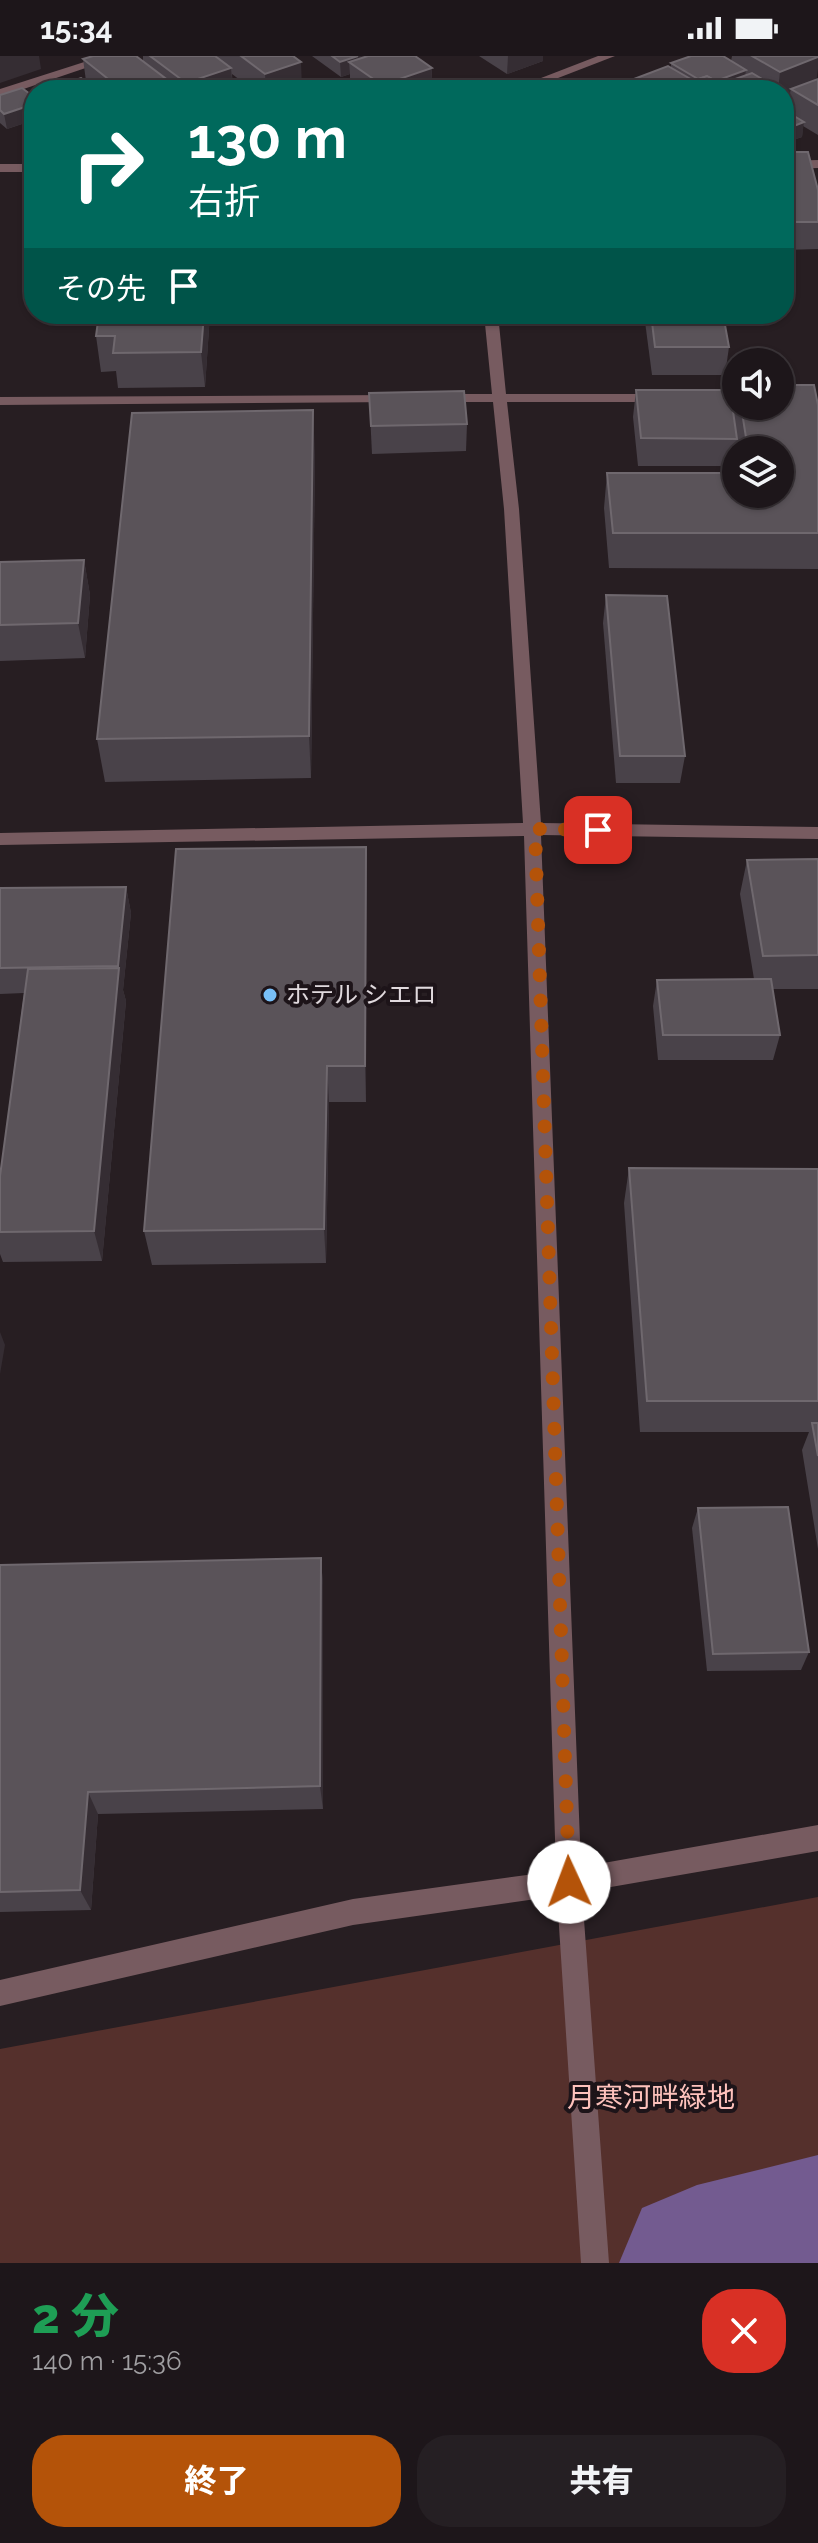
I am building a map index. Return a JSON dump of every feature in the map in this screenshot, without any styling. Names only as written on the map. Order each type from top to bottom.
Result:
[{"type":"street","points":[[40,80],[115,56]]},
{"type":"street","points":[[390,56],[425,80]]},
{"type":"street","points":[[543,80],[609,56]]},
{"type":"street","points":[[0,93],[24,85]]},
{"type":"street","points":[[794,165],[818,164]]},
{"type":"street","points":[[0,168],[24,168]]},
{"type":"street","points":[[492,324],[501,398],[535,829],[569,1882],[595,2263]]},
{"type":"street","points":[[0,401],[673,398]]},
{"type":"street","points":[[0,839],[535,829],[818,833]]},
{"type":"street","points":[[0,1993],[353,1912],[569,1882],[818,1838]]},
{"type":"green space","name":"月寒河畔緑地","points":[[818,1897],[818,2263],[0,2263],[0,2049]]},
{"type":"building","points":[[93,56],[136,56],[165,78],[109,80],[83,59]]},
{"type":"building","points":[[150,56],[215,56],[231,68],[195,80],[182,80]]},
{"type":"building","points":[[241,56],[293,56],[301,62],[265,74]]},
{"type":"building","points":[[332,56],[358,56],[340,62]]},
{"type":"building","points":[[368,56],[415,56],[432,68],[397,80],[375,80],[349,62]]},
{"type":"building","points":[[691,56],[723,56],[746,70],[719,80],[707,76],[698,79],[671,63]]},
{"type":"building","points":[[752,56],[818,56],[818,57],[780,72]]},
{"type":"building","points":[[668,66],[692,80],[636,80]]},
{"type":"building","points":[[752,73],[764,80],[732,80]]},
{"type":"building","points":[[818,79],[818,105],[794,91],[794,88]]},
{"type":"building","points":[[22,88],[24,107],[4,114],[0,110],[0,95]]},
{"type":"building","points":[[794,116],[804,122],[794,126]]},
{"type":"building","points":[[794,152],[808,152],[818,190],[818,222],[794,222]]},
{"type":"building","points":[[98,324],[203,324],[201,352],[113,353],[115,336],[96,336]]},
{"type":"building","points":[[652,324],[725,324],[729,347],[655,347]]},
{"type":"building","points":[[794,385],[814,385],[818,405],[818,533],[613,533],[607,473],[722,473],[722,508],[794,508],[794,436],[746,436],[743,420],[794,420]]},
{"type":"building","points":[[636,390],[722,390],[722,420],[734,420],[737,436],[722,436],[722,439],[641,438]]},
{"type":"building","points":[[464,391],[467,424],[371,426],[369,393]]},
{"type":"building","points":[[313,410],[309,736],[97,739],[132,413]]},
{"type":"building","points":[[84,560],[78,623],[0,625],[0,562]]},
{"type":"building","points":[[606,595],[667,596],[685,756],[620,756]]},
{"type":"building","name":"ホテル シエロ","points":[[366,847],[365,1066],[327,1066],[324,1229],[144,1231],[176,849]]},
{"type":"building","points":[[818,859],[818,955],[763,956],[747,860]]},
{"type":"building","points":[[126,887],[118,966],[0,968],[0,888]]},
{"type":"building","points":[[119,968],[94,1231],[0,1232],[0,1176],[28,969]]},
{"type":"building","points":[[771,979],[780,1035],[663,1035],[657,980]]},
{"type":"building","points":[[629,1168],[818,1169],[818,1401],[647,1401]]},
{"type":"building","points":[[812,1423],[818,1423],[818,1456]]},
{"type":"building","points":[[788,1507],[809,1652],[713,1654],[698,1508]]},
{"type":"building","points":[[321,1558],[320,1786],[88,1792],[80,1890],[0,1892],[0,1565]]},
{"type":"waterway","points":[[697,2263],[818,2232]]},
{"type":"place","name":"ホテル シエロ","points":[[270,995]]},
{"type":"route","points":[[569,1882],[535,829],[598,830]]}]
